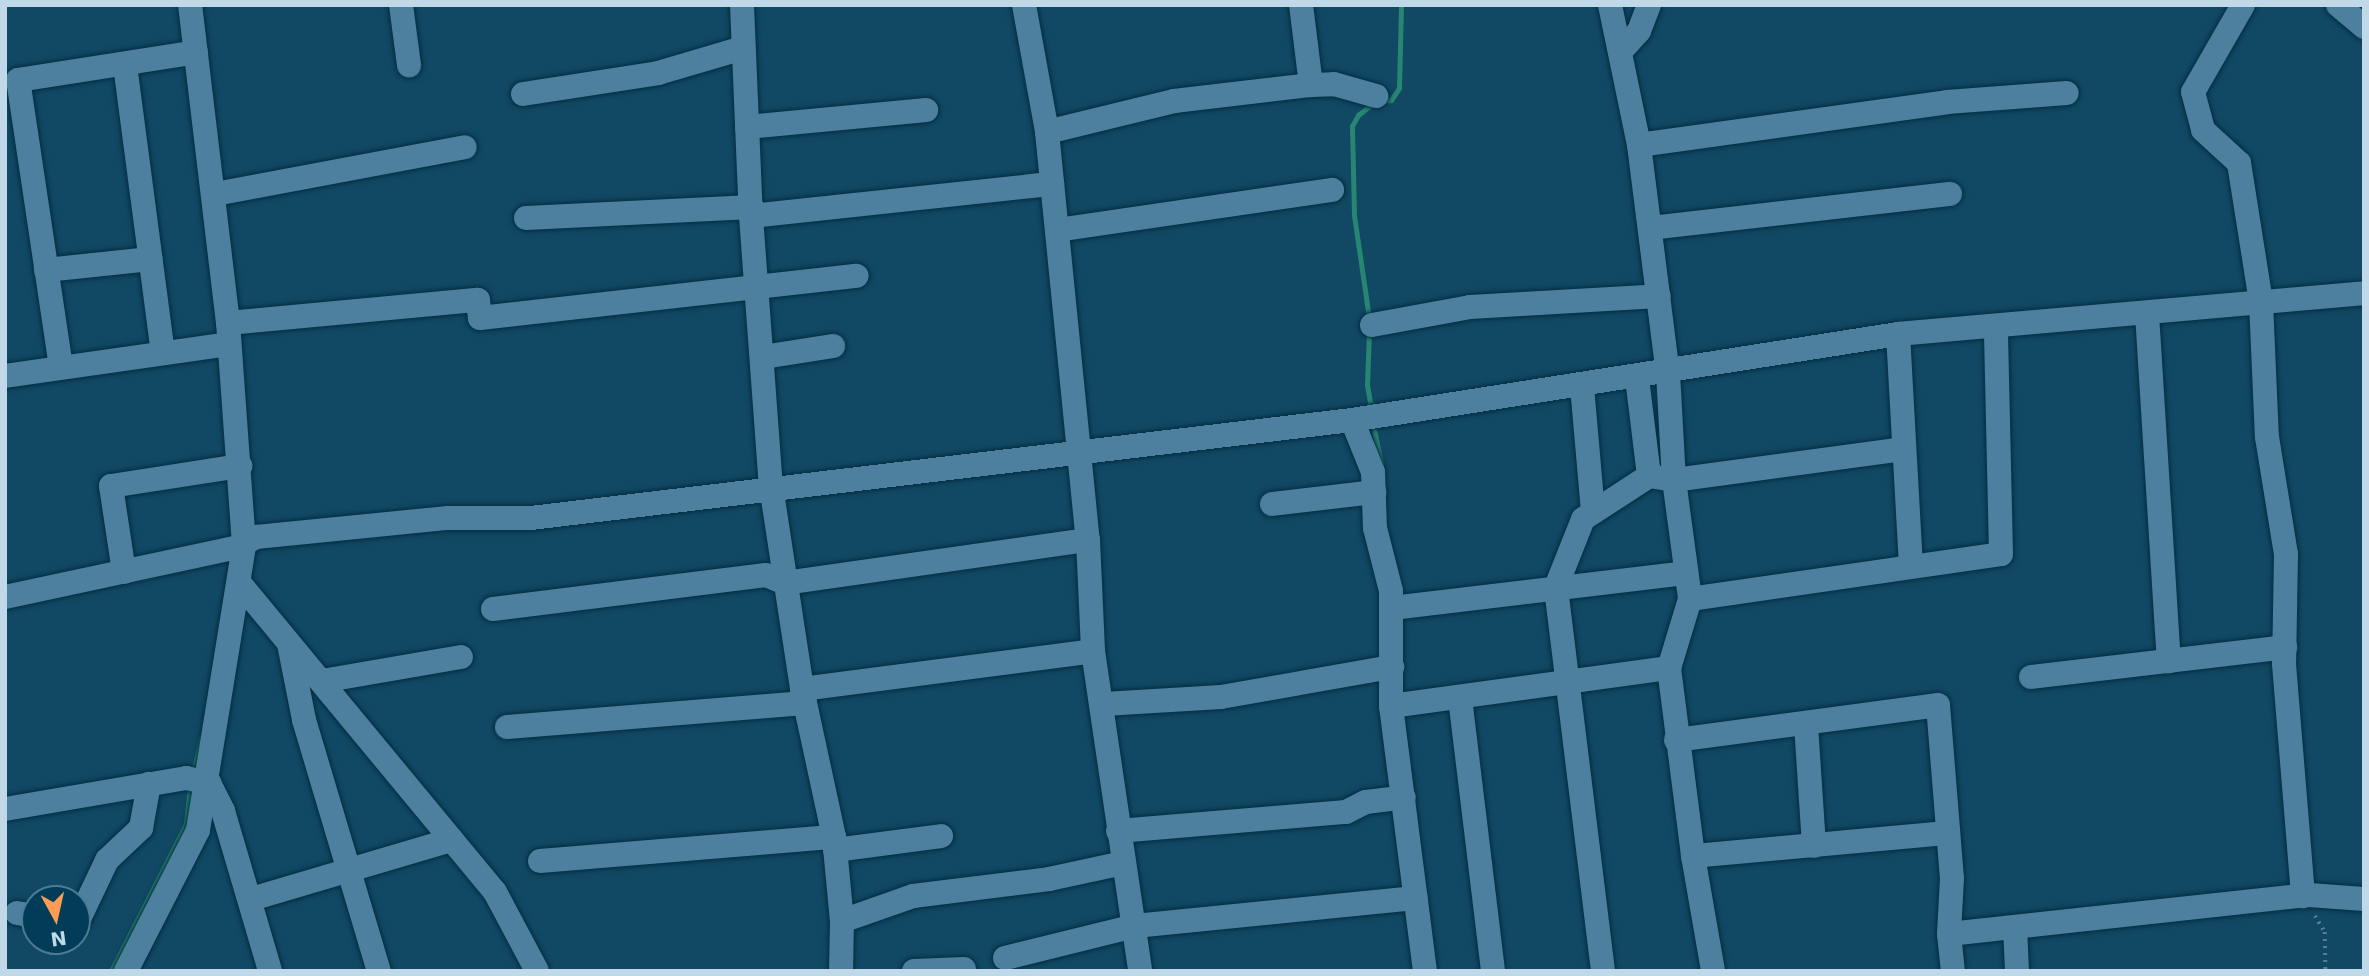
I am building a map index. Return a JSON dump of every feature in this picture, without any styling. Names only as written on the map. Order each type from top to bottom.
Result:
[{"type":"street","points":[[126,971],[198,830],[209,783],[241,585],[244,544],[240,466],[215,194],[190,5]]},
{"type":"street","points":[[401,5],[409,65]]},
{"type":"street","points":[[742,5],[751,212],[759,289],[771,486],[803,696],[834,844],[842,921],[841,971]]},
{"type":"street","points":[[1024,5],[1047,132],[1076,450],[1088,540],[1093,651],[1104,704],[1118,831],[1140,971]]},
{"type":"street","points":[[1301,5],[1311,85]]},
{"type":"street","points":[[1610,5],[1622,51],[1639,145],[1668,373],[1674,480],[1690,599],[1669,668],[1676,740],[1713,971]]},
{"type":"street","points":[[1622,51],[1639,31],[1649,5]]},
{"type":"street","points":[[2243,5],[2193,92],[2203,130],[2239,163],[2261,302],[2267,437],[2286,554],[2285,647],[2303,896]]},
{"type":"street","points":[[2338,5],[2364,27]]},
{"type":"street","points":[[523,94],[658,73],[743,48]]},
{"type":"street","points":[[61,367],[18,80],[196,52]]},
{"type":"street","points":[[125,65],[163,352]]},
{"type":"street","points":[[1047,132],[1174,101],[1311,85],[1334,84],[1376,96]]},
{"type":"street","points":[[1639,145],[1947,102],[2067,93]]},
{"type":"street","points":[[747,127],[926,110]]},
{"type":"street","points":[[215,194],[465,147]]},
{"type":"street","points":[[526,218],[751,212],[1052,184]]},
{"type":"street","points":[[1057,230],[1332,190]]},
{"type":"street","points":[[1650,228],[1950,194]]},
{"type":"street","points":[[46,270],[150,259]]},
{"type":"street","points":[[5,376],[163,352],[229,334],[478,300],[480,318],[857,276]]},
{"type":"street","points":[[5,597],[244,544],[256,537],[448,518],[513,520],[771,486],[1352,420],[1637,378],[1898,334],[1996,328],[2364,293]]},
{"type":"street","points":[[1372,325],[1470,307],[1659,296]]},
{"type":"street","points":[[2147,314],[2169,661]]},
{"type":"street","points":[[1690,599],[2001,554],[1996,328]]},
{"type":"street","points":[[1898,334],[1902,449],[1911,565]]},
{"type":"street","points":[[763,357],[833,346]]},
{"type":"street","points":[[1637,378],[1649,475]]},
{"type":"street","points":[[1582,386],[1593,512]]},
{"type":"street","points":[[1352,420],[1373,472],[1375,528],[1392,608],[1391,706],[1425,971]]},
{"type":"street","points":[[1603,971],[1556,587],[1583,519],[1649,475],[1674,480],[1902,449]]},
{"type":"street","points":[[124,572],[111,486],[240,466]]},
{"type":"street","points":[[1272,504],[1374,492]]},
{"type":"street","points":[[493,610],[766,575],[785,583],[1088,540]]},
{"type":"street","points":[[1392,608],[1685,573]]},
{"type":"street","points":[[241,585],[495,892],[537,971]]},
{"type":"street","points":[[288,640],[304,720],[379,971]]},
{"type":"street","points":[[2031,677],[2285,647]]},
{"type":"street","points":[[507,727],[803,696],[1093,651]]},
{"type":"street","points":[[322,681],[461,657]]},
{"type":"street","points":[[1104,704],[1221,697],[1317,676],[1392,667]]},
{"type":"street","points":[[1391,706],[1669,668]]},
{"type":"street","points":[[1460,698],[1493,971]]},
{"type":"street","points":[[1676,740],[1806,725],[1938,705],[1952,878],[1949,934],[1953,971]]},
{"type":"street","points":[[1806,725],[1814,846]]},
{"type":"street","points":[[5,809],[186,778],[209,783]]},
{"type":"street","points":[[209,783],[223,811],[270,971]]},
{"type":"street","points":[[91,894],[107,860],[141,828],[149,784]]},
{"type":"street","points":[[1118,831],[1346,811],[1366,802],[1404,797]]},
{"type":"street","points":[[1693,856],[1948,833]]},
{"type":"street","points":[[540,861],[941,836]]},
{"type":"street","points":[[251,899],[452,840]]},
{"type":"street","points":[[842,921],[913,896],[1049,880],[1123,863]]},
{"type":"street","points":[[1949,934],[2303,896],[2364,899]]},
{"type":"street","points":[[1004,958],[1134,926],[1416,898]]},
{"type":"street","points":[[2015,927],[2017,971]]},
{"type":"street","points":[[914,971],[964,969]]},
{"type":"path","points":[[2303,896],[2325,932],[2326,971]]},
{"type":"waterway","points":[[1381,101],[1391,100],[1399,88],[1401,5]]},
{"type":"waterway","points":[[1369,318],[1354,215],[1352,126],[1358,115],[1372,104]]},
{"type":"waterway","points":[[1369,331],[1367,385],[1372,412]]},
{"type":"waterway","points":[[1373,425],[1381,463]]},
{"type":"waterway","points":[[193,773],[201,738]]},
{"type":"waterway","points":[[111,971],[186,824],[190,786]]}]
